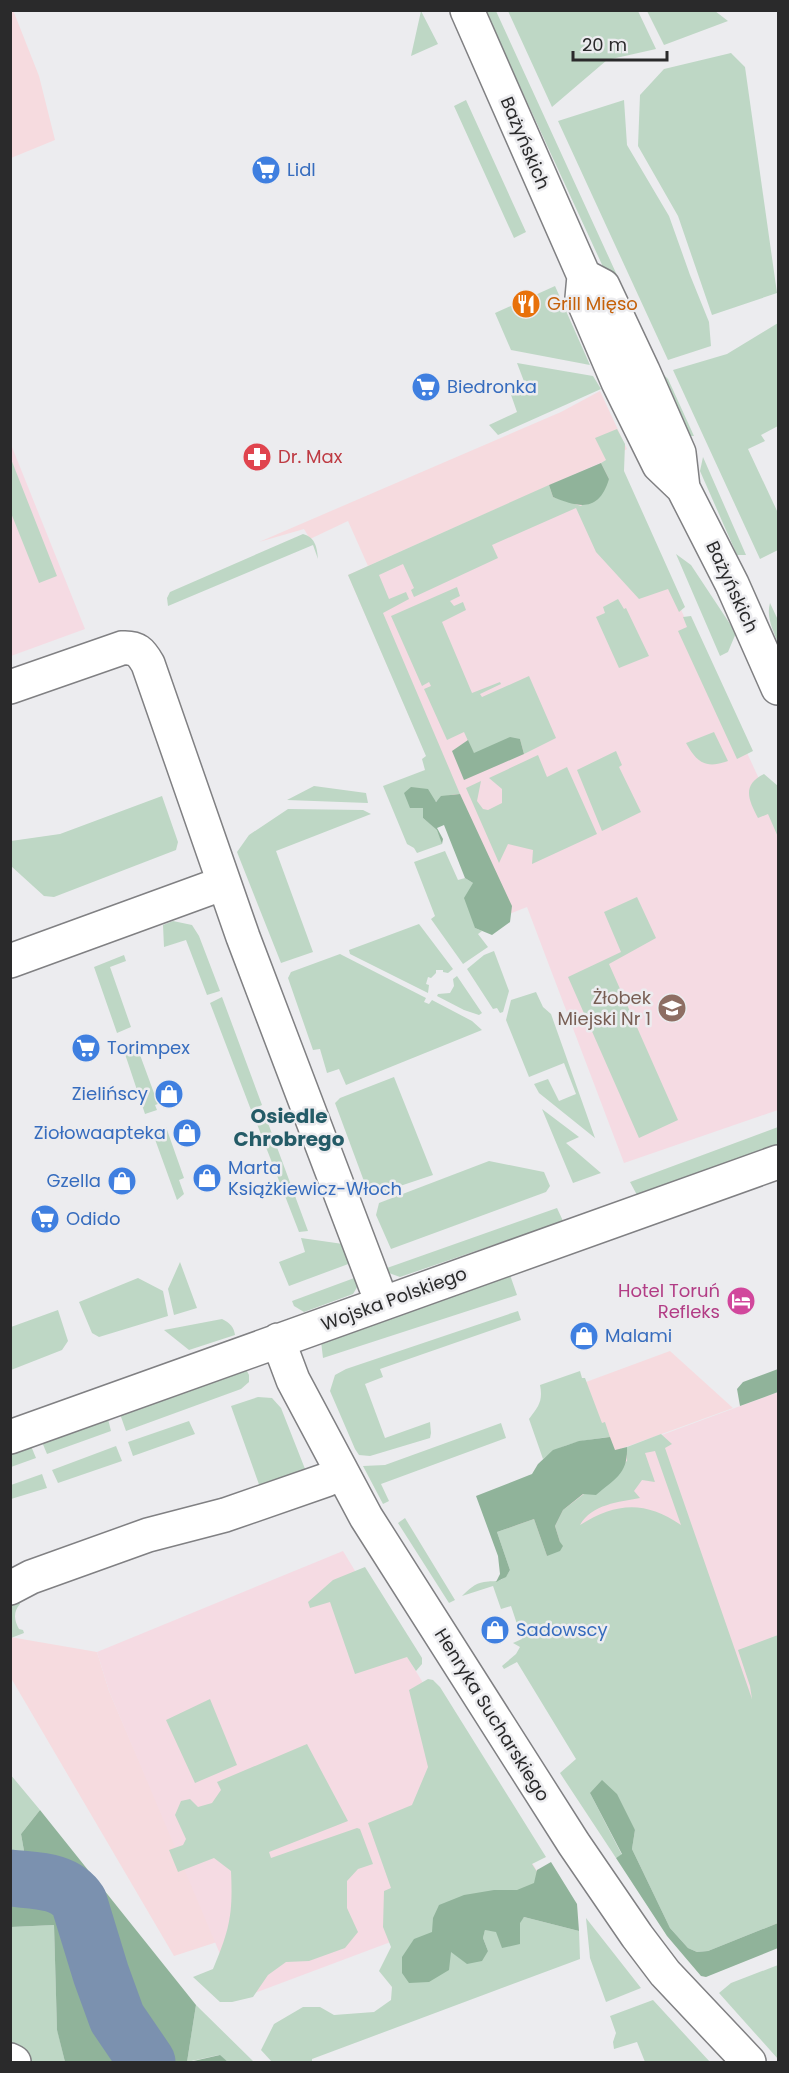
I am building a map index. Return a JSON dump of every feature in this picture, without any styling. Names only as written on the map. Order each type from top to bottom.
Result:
[{"type":"street","name":"Bażyńskich","points":[[467,10],[584,276],[582,298],[622,390],[659,465],[684,488],[732,584],[778,688]]},
{"type":"street","points":[[10,687],[122,648],[130,647],[142,652],[224,883],[382,1303]]},
{"type":"street","points":[[10,961],[224,883]]},
{"type":"street","name":"Wojska Polskiego","points":[[10,1437],[778,1162]]},
{"type":"street","name":"Henryka Sucharskiego","points":[[278,1340],[293,1380],[366,1517],[574,1844],[665,1973],[749,2062]]},
{"type":"street","points":[[10,1588],[31,1577],[129,1542],[179,1526],[225,1515],[326,1480]]},
{"type":"shaded area","points":[[13,10],[39,76],[55,140],[11,158],[10,11]]},
{"type":"shaded area","points":[[600,391],[627,449],[368,566],[348,521],[310,539],[304,529],[259,542],[561,412]]},
{"type":"shaded area","points":[[10,442],[85,629],[11,656],[10,656]]},
{"type":"shaded area","points":[[611,458],[778,820],[778,1110],[624,1163],[527,907],[497,919],[348,575]]},
{"type":"shaded area","points":[[670,1351],[733,1408],[615,1451],[613,1454],[586,1382]]},
{"type":"shaded area","points":[[778,1392],[778,1934],[486,1500]]},
{"type":"shaded area","points":[[343,1551],[545,1884],[239,1999],[109,1691],[97,1652]]},
{"type":"shaded area","points":[[10,1637],[97,1652],[109,1691],[217,1942],[174,1956],[11,1678]]},
{"type":"green space","points":[[421,11],[438,44],[411,56]]},
{"type":"green space","points":[[485,11],[496,11],[654,356],[646,360]]},
{"type":"green space","points":[[508,11],[638,11],[656,49],[607,60],[552,107]]},
{"type":"green space","points":[[647,11],[715,11],[728,21],[664,45]]},
{"type":"green space","points":[[731,53],[745,67],[777,293],[712,315],[678,216],[638,146],[640,95],[664,69]]},
{"type":"green space","points":[[466,100],[526,232],[514,238],[454,106]]},
{"type":"green space","points":[[624,100],[627,145],[669,216],[709,322],[711,346],[668,360],[558,121]]},
{"type":"green space","points":[[555,286],[590,365],[511,350],[495,313]]},
{"type":"green space","points":[[778,323],[778,426],[761,435],[765,441],[748,449],[778,513],[778,550],[760,559],[673,370],[727,354]]},
{"type":"green space","points":[[517,363],[593,376],[601,389],[498,435],[489,425],[517,412],[510,392],[525,384]]},
{"type":"green space","points":[[662,373],[668,379],[694,436],[688,436],[655,375]]},
{"type":"green space","points":[[617,429],[625,444],[624,471],[685,607],[679,612],[668,589],[639,599],[596,552],[576,508],[492,545],[498,558],[414,597],[411,590],[414,588],[403,564],[379,575],[389,599],[406,592],[409,599],[383,613],[460,794],[445,797],[423,808],[423,818],[438,830],[442,844],[417,853],[407,844],[383,786],[425,770],[422,759],[426,756],[348,575],[549,485],[553,497],[581,506],[609,479],[601,463],[606,460],[595,438]]},
{"type":"green space","points":[[703,457],[746,555],[737,555],[700,471]]},
{"type":"green space","points":[[11,459],[57,576],[39,583],[11,513]]},
{"type":"green space","points":[[601,463],[609,479],[605,490],[594,502],[580,505],[553,497],[549,485]]},
{"type":"green space","points":[[303,534],[315,543],[318,559],[313,545],[168,606],[167,598],[170,592]]},
{"type":"green space","points":[[676,554],[691,565],[736,633],[728,652],[720,656]]},
{"type":"green space","points":[[457,587],[460,596],[450,601],[454,606],[463,602],[466,610],[442,622],[472,693],[500,682],[501,684],[480,694],[482,697],[529,676],[556,738],[524,754],[520,739],[474,754],[464,732],[447,740],[424,689],[431,686],[429,682],[422,686],[391,616]]},
{"type":"green space","points":[[618,599],[624,609],[626,608],[649,656],[619,668],[596,617],[605,613],[603,607]]},
{"type":"green space","points":[[770,603],[778,620],[778,643],[769,618]]},
{"type":"green space","points":[[691,616],[753,751],[737,759],[678,631],[687,627],[683,617]]},
{"type":"green space","points":[[714,732],[728,761],[708,764],[698,760],[686,743]]},
{"type":"green space","points":[[510,737],[520,739],[524,754],[464,780],[452,751],[468,740],[474,753]]},
{"type":"green space","points":[[616,751],[622,765],[619,767],[641,812],[602,831],[577,770]]},
{"type":"green space","points":[[538,755],[547,777],[567,767],[597,834],[532,864],[533,850],[508,844],[499,863],[466,788],[481,781],[477,801],[483,809],[488,810],[502,803],[502,789],[489,778]]},
{"type":"green space","points":[[764,774],[778,786],[778,837],[768,814],[758,818],[750,799],[752,783]]},
{"type":"green space","points":[[314,786],[366,793],[368,803],[287,800]]},
{"type":"green space","points":[[411,787],[428,789],[436,802],[441,796],[460,794],[512,906],[510,922],[492,935],[475,928],[464,898],[473,883],[465,878],[444,825],[437,828],[443,839],[442,844],[437,830],[423,818],[423,808],[410,808],[404,793]]},
{"type":"green space","points":[[162,796],[178,842],[176,850],[54,897],[44,896],[11,866],[11,841],[60,834]]},
{"type":"green space","points":[[288,809],[363,810],[371,814],[276,851],[313,952],[281,963],[237,852],[249,835]]},
{"type":"green space","points":[[445,851],[458,880],[465,878],[473,883],[475,928],[482,931],[478,934],[488,947],[463,964],[431,919],[435,916],[414,862]]},
{"type":"green space","points":[[637,897],[656,938],[609,964],[678,1120],[639,1138],[568,977],[621,952],[604,912]]},
{"type":"green space","points":[[173,921],[192,925],[199,936],[220,991],[207,995],[186,940],[164,947],[163,925]]},
{"type":"green space","points":[[419,924],[453,969],[448,973],[436,970],[431,978],[428,977],[426,984],[429,985],[428,993],[350,954],[349,950]]},
{"type":"green space","points":[[494,951],[509,991],[503,1012],[500,1013],[497,1008],[493,1009],[467,969],[484,955]]},
{"type":"green space","points":[[340,954],[426,998],[424,1002],[429,1004],[432,1000],[472,1021],[482,1030],[346,1085],[339,1069],[327,1073],[320,1049],[313,1050],[288,978],[291,972]]},
{"type":"green space","points":[[124,955],[126,961],[110,967],[131,1027],[117,1033],[94,967]]},
{"type":"green space","points":[[457,976],[482,1013],[479,1015],[437,996],[450,993],[454,986],[453,979]]},
{"type":"green space","points":[[536,992],[543,1007],[551,1014],[595,1138],[539,1093],[534,1084],[548,1079],[559,1101],[576,1094],[564,1063],[529,1077],[506,1020],[511,1000]]},
{"type":"green space","points":[[222,997],[262,1105],[251,1110],[210,1003]]},
{"type":"green space","points":[[136,1044],[158,1104],[155,1105],[157,1110],[145,1114],[123,1048]]},
{"type":"green space","points":[[394,1077],[433,1175],[376,1194],[368,1192],[335,1103],[340,1098]]},
{"type":"green space","points":[[542,1109],[579,1137],[566,1143],[601,1173],[573,1183]]},
{"type":"green space","points":[[265,1115],[308,1231],[299,1232],[255,1119]]},
{"type":"green space","points":[[166,1127],[184,1178],[179,1180],[184,1194],[177,1200],[152,1131]]},
{"type":"green space","points":[[778,1127],[778,1144],[637,1195],[630,1182]]},
{"type":"green space","points":[[489,1161],[544,1172],[550,1186],[546,1192],[391,1249],[376,1215],[379,1203]]},
{"type":"green space","points":[[557,1208],[563,1221],[400,1277],[389,1273],[387,1268]]},
{"type":"green space","points":[[301,1238],[343,1244],[351,1263],[289,1286],[279,1262],[305,1252]]},
{"type":"green space","points":[[180,1262],[197,1308],[174,1315],[168,1289]]},
{"type":"green space","points":[[510,1275],[517,1295],[323,1358],[321,1341]]},
{"type":"green space","points":[[357,1277],[359,1284],[353,1294],[304,1312],[294,1306],[292,1301]]},
{"type":"green space","points":[[138,1278],[163,1291],[168,1316],[99,1337],[92,1333],[79,1302]]},
{"type":"green space","points":[[58,1310],[68,1341],[62,1350],[11,1370],[11,1327]]},
{"type":"green space","points":[[518,1311],[521,1320],[380,1369],[383,1377],[365,1384],[385,1438],[430,1422],[430,1438],[370,1456],[359,1455],[330,1391],[335,1375],[346,1369]]},
{"type":"green space","points":[[222,1319],[231,1326],[235,1335],[189,1350],[164,1330]]},
{"type":"green space","points":[[246,1369],[249,1382],[241,1389],[126,1431],[120,1414]]},
{"type":"green space","points":[[778,1369],[778,1392],[740,1406],[737,1389],[743,1382]]},
{"type":"green space","points":[[580,1371],[610,1437],[567,1445],[543,1459],[529,1419],[539,1403],[540,1385]]},
{"type":"green space","points":[[258,1397],[272,1398],[281,1408],[307,1474],[261,1490],[231,1406]]},
{"type":"green space","points":[[108,1419],[111,1431],[47,1454],[42,1442]]},
{"type":"green space","points":[[189,1421],[195,1434],[133,1456],[128,1442]]},
{"type":"green space","points":[[501,1423],[506,1438],[381,1484],[389,1501],[383,1504],[363,1466],[385,1465]]},
{"type":"green space","points":[[661,1434],[672,1444],[665,1448],[752,1699],[738,1650],[778,1635],[778,1923],[708,1951],[697,1952],[688,1948],[670,1928],[632,1849],[635,1830],[590,1793],[622,1855],[616,1858],[560,1773],[576,1759],[517,1662],[504,1669],[502,1666],[516,1654],[520,1647],[513,1643],[522,1639],[511,1606],[501,1609],[493,1586],[462,1596],[478,1584],[502,1579],[510,1570],[497,1532],[534,1519],[547,1556],[560,1542],[555,1526],[563,1510],[627,1461],[627,1447]],"holes":[[[655,1451],[681,1525],[655,1511],[630,1507],[606,1512],[580,1525],[591,1512],[599,1508],[640,1498],[634,1491],[642,1480],[655,1482],[645,1453]]]},
{"type":"green space","points":[[610,1437],[615,1450],[627,1447],[623,1470],[596,1495],[583,1494],[563,1510],[555,1526],[563,1546],[560,1551],[547,1556],[534,1519],[497,1532],[510,1570],[506,1577],[496,1582],[500,1574],[498,1556],[476,1496],[532,1474],[538,1464],[553,1450],[579,1441]]},
{"type":"green space","points":[[31,1446],[36,1458],[11,1467],[11,1454]]},
{"type":"green space","points":[[116,1446],[122,1461],[58,1483],[52,1470]]},
{"type":"green space","points":[[42,1474],[47,1488],[11,1499],[11,1485]]},
{"type":"green space","points":[[405,1518],[455,1600],[449,1603],[398,1523]]},
{"type":"green space","points":[[365,1567],[422,1658],[422,1664],[416,1671],[407,1657],[355,1674],[330,1602],[310,1608],[308,1602],[333,1580]]},
{"type":"green space","points":[[18,1597],[20,1604],[15,1613],[15,1619],[19,1629],[24,1633],[11,1638],[11,1604]]},
{"type":"green space","points":[[428,1679],[433,1680],[440,1687],[546,1857],[532,1864],[545,1884],[451,1951],[488,1951],[483,1938],[485,1930],[506,1928],[521,1921],[524,1917],[579,1931],[580,1959],[312,2059],[312,2062],[272,2062],[261,2050],[274,2024],[303,2007],[320,2007],[334,2015],[374,2012],[391,2000],[392,1987],[379,1971],[391,1947],[383,1927],[384,1891],[391,1888],[368,1823],[412,1805],[428,1767],[409,1690]]},
{"type":"green space","points":[[210,1699],[237,1765],[195,1783],[166,1720]]},
{"type":"green space","points":[[307,1744],[348,1821],[269,1852],[271,1858],[357,1828],[360,1829],[373,1864],[358,1869],[347,1881],[347,1908],[358,1932],[345,1948],[309,1961],[286,1962],[268,1975],[253,1997],[220,2002],[193,1977],[213,1969],[223,1943],[231,1910],[231,1871],[214,1858],[178,1872],[169,1850],[183,1845],[186,1839],[175,1815],[181,1801],[190,1799],[198,1807],[212,1803],[221,1790],[217,1782]]},
{"type":"green space","points":[[10,1774],[40,1810],[21,1834],[28,1873],[11,1870]]},
{"type":"green space","points":[[602,1780],[617,1794],[635,1830],[632,1849],[670,1928],[688,1948],[697,1952],[708,1951],[778,1923],[778,1948],[706,1977],[701,1976],[667,1936],[616,1858],[622,1854],[590,1793]]},
{"type":"green space","points":[[40,1810],[196,2005],[187,2062],[65,2062],[57,2030],[54,1925],[11,1927],[11,1870],[28,1873],[21,1834]]},
{"type":"green space","points":[[551,1862],[577,1904],[579,1931],[524,1917],[520,1923],[520,1944],[502,1948],[496,1932],[485,1930],[483,1938],[488,1951],[482,1961],[467,1964],[451,1952],[449,1970],[429,1982],[409,1983],[402,1973],[402,1957],[414,1939],[432,1932],[433,1918],[439,1905],[464,1895],[494,1890],[517,1890],[534,1883],[537,1870]]},
{"type":"green space","points":[[586,1918],[641,1988],[606,2002],[590,1958]]},
{"type":"green space","points":[[54,1925],[57,2029],[65,2062],[31,2062],[11,2049],[11,1927]]},
{"type":"green space","points":[[778,1965],[778,2059],[719,1993],[731,1983]]},
{"type":"green space","points":[[653,2000],[710,2062],[645,2062],[637,2042],[614,2049],[613,2042],[616,2033],[610,2016]]},
{"type":"green space","points":[[196,2005],[254,2062],[228,2062],[219,2055],[187,2062]]},
{"type":"green space","points":[[220,2055],[228,2062],[189,2062]]},
{"type":"waterway","points":[[10,1878],[57,1885],[73,1894],[79,1902],[117,2018],[147,2062]]},
{"type":"place","name":"Lidl","points":[[266,170]]},
{"type":"place","name":"Grill Mięso","points":[[526,304]]},
{"type":"place","name":"Biedronka","points":[[426,387]]},
{"type":"place","name":"Dr. Max","points":[[257,457]]},
{"type":"place","name":"Żłobek Miejski Nr 1","points":[[672,1008]]},
{"type":"place","name":"Torimpex","points":[[86,1048]]},
{"type":"place","name":"Zielińscy","points":[[169,1094]]},
{"type":"place","name":"Ziołowaapteka","points":[[187,1133]]},
{"type":"place","name":"Marta Książkiewicz-Włoch","points":[[207,1178]]},
{"type":"place","name":"Gzella","points":[[122,1181]]},
{"type":"place","name":"Odido","points":[[45,1219]]},
{"type":"place","name":"Hotel Toruń Refleks","points":[[741,1301]]},
{"type":"place","name":"Malami","points":[[584,1336]]},
{"type":"place","name":"Sadowscy","points":[[495,1630]]},
{"type":"district","name":"Osiedle Chrobrego","points":[[289,1128]]}]
